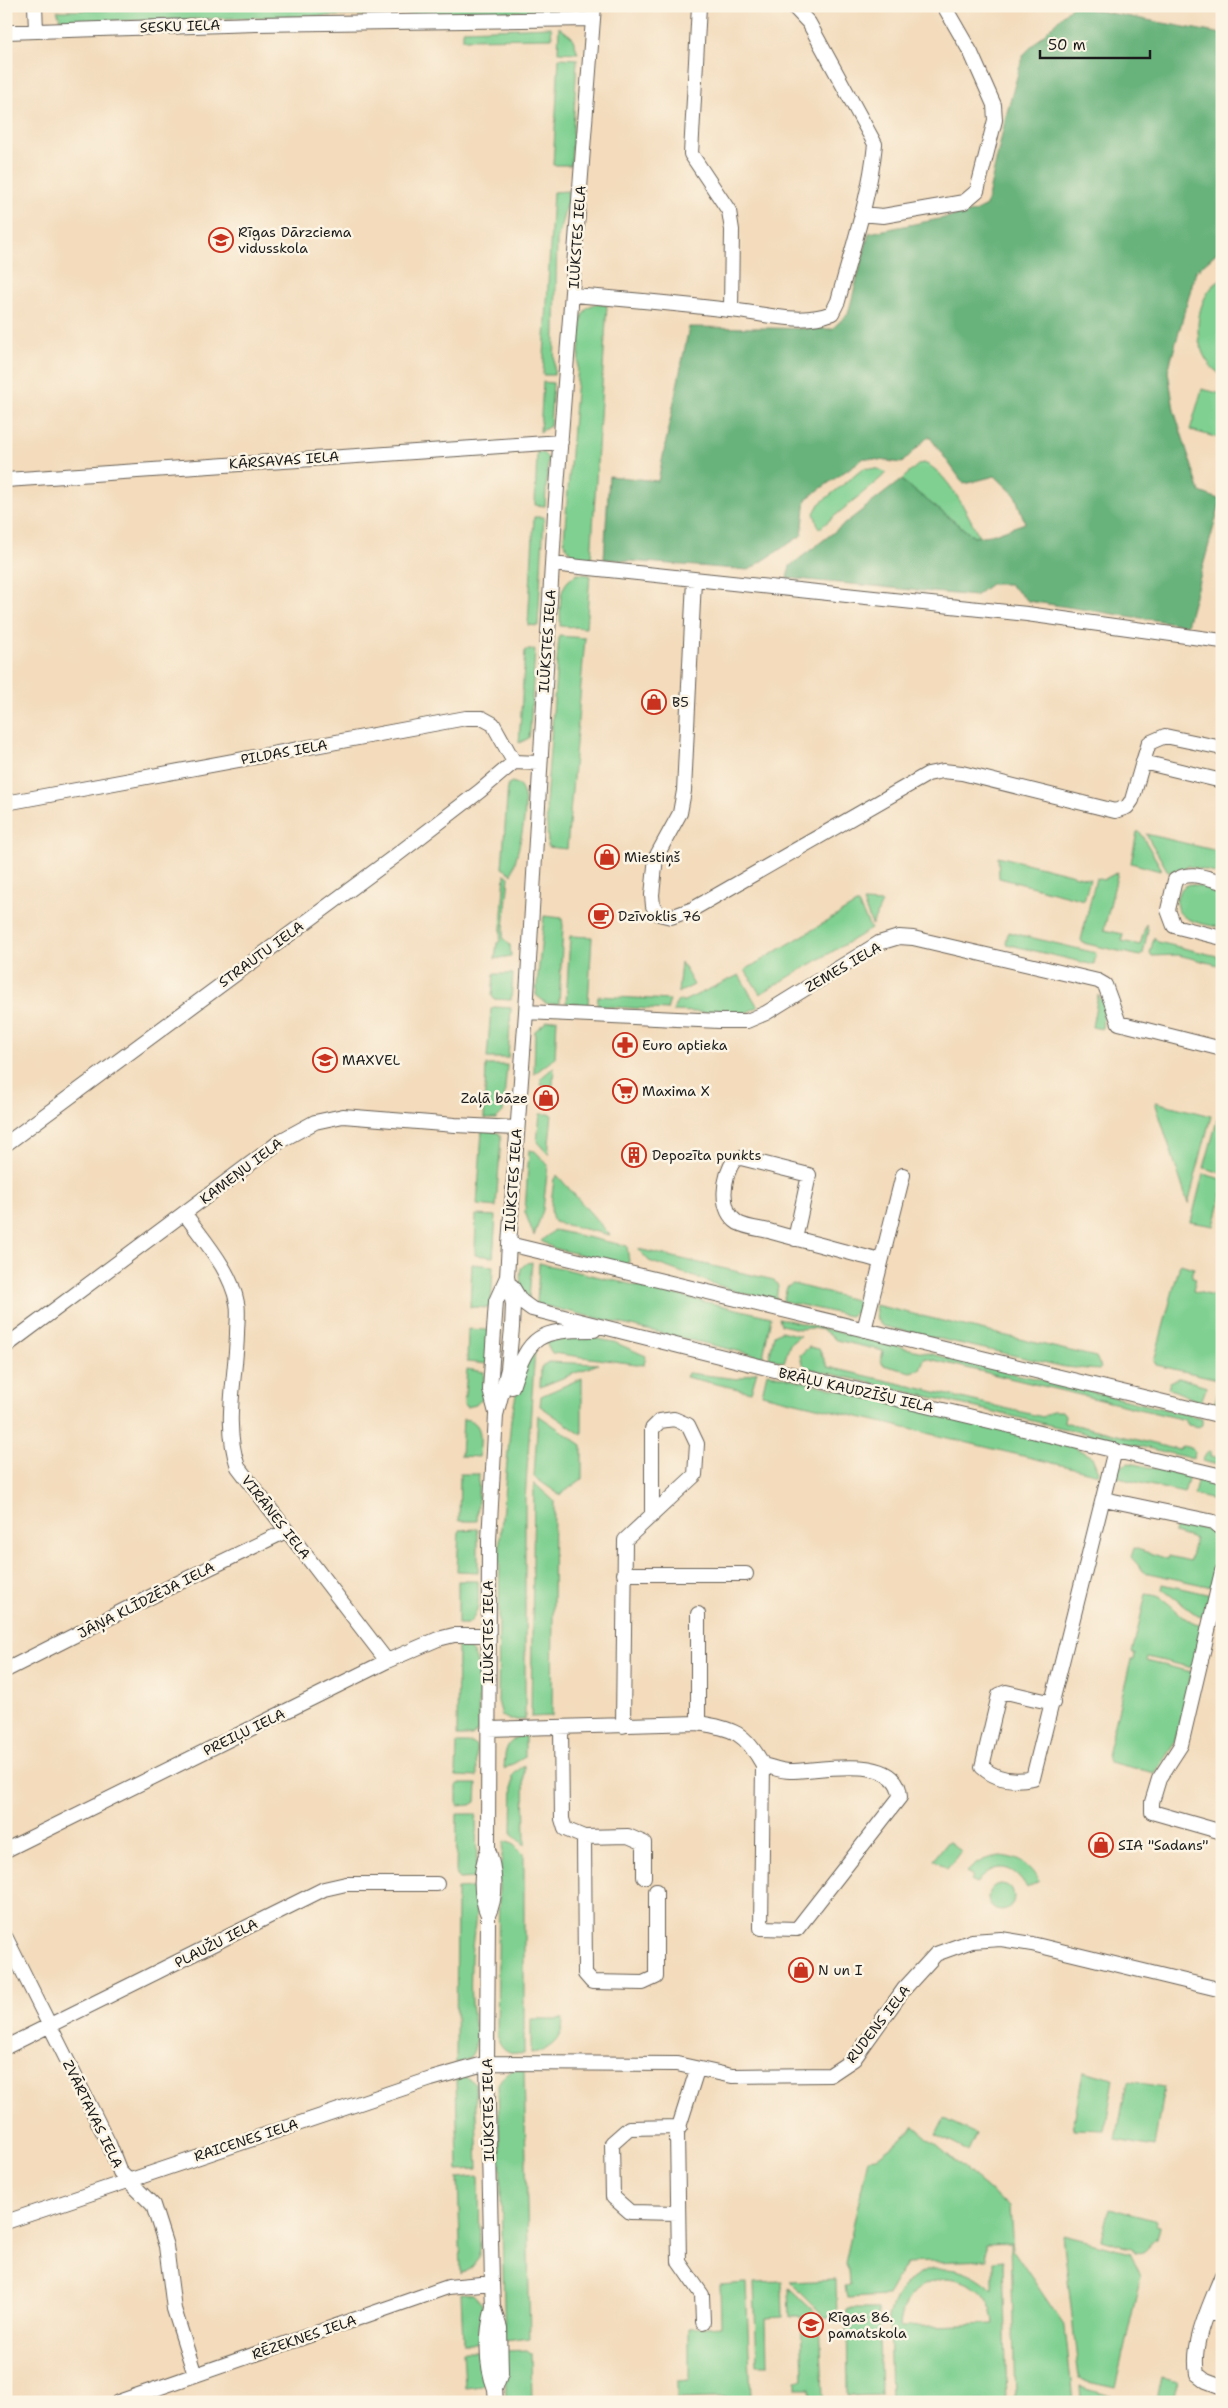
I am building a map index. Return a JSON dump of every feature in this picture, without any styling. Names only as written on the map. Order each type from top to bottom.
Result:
[{"type":"street","points":[[35,6],[36,30]]},
{"type":"street","points":[[699,6],[691,154],[729,211],[732,230],[731,310]]},
{"type":"street","points":[[573,295],[731,310],[802,320],[817,319],[832,313],[838,300],[861,214],[873,166],[875,144],[809,23],[793,6]]},
{"type":"street","points":[[861,214],[883,216],[964,202],[977,191],[995,120],[994,105],[971,53],[944,6]]},
{"type":"street","name":"SESKU IELA","points":[[6,32],[594,13]]},
{"type":"street","name":"ILŪKSTES IELA","points":[[496,2396],[489,2373],[488,2327],[493,2306],[487,2063],[488,1914],[494,1903],[493,1864],[488,1849],[489,1540],[496,1415],[508,1369],[512,1328],[513,1304],[507,1277],[516,1128],[526,1012],[552,564],[594,13]]},
{"type":"street","name":"KĀRSAVAS IELA","points":[[6,480],[561,442]]},
{"type":"street","points":[[552,564],[1027,614],[1222,641]]},
{"type":"street","points":[[694,580],[684,791],[680,813],[656,857],[652,895],[653,906],[659,914],[672,917],[693,909],[928,774],[943,771],[962,773],[1115,811],[1127,807],[1132,800],[1149,742],[1165,736],[1222,748]]},
{"type":"street","name":"PILDAS IELA","points":[[6,803],[466,718],[482,718],[493,724],[514,762]]},
{"type":"street","points":[[514,762],[539,763]]},
{"type":"street","name":"STRAUTU IELA","points":[[6,1144],[406,848],[480,791],[514,762]]},
{"type":"street","points":[[1143,762],[1222,781]]},
{"type":"street","points":[[1222,882],[1190,874],[1182,876],[1175,880],[1168,910],[1174,926],[1222,938]]},
{"type":"street","name":"ZEMES IELA","points":[[526,1012],[659,1019],[747,1020],[766,1013],[879,944],[899,937],[913,938],[1098,981],[1105,985],[1119,1024],[1222,1049]]},
{"type":"street","name":"KAMEŅU IELA","points":[[6,1346],[292,1133],[329,1117],[356,1115],[455,1125],[516,1128]]},
{"type":"street","points":[[795,1239],[809,1175],[741,1158],[735,1159],[731,1165],[724,1194],[726,1207],[731,1216],[739,1223],[795,1239],[881,1261]]},
{"type":"street","points":[[864,1330],[903,1175]]},
{"type":"street","name":"VIRĀNES IELA","points":[[185,1214],[228,1275],[238,1304],[236,1362],[230,1404],[231,1446],[242,1474],[387,1661]]},
{"type":"street","points":[[509,1244],[1222,1416]]},
{"type":"street","name":"BRĀĻU KAUDZĪŠU IELA","points":[[507,1277],[521,1300],[532,1309],[610,1330],[1222,1476]]},
{"type":"street","points":[[496,1415],[511,1389],[522,1357],[532,1344],[544,1335],[560,1330],[610,1330]]},
{"type":"street","points":[[623,1726],[625,1540],[652,1516],[695,1474],[697,1444],[688,1425],[674,1419],[660,1420],[652,1429],[652,1516]]},
{"type":"street","points":[[1053,1703],[1006,1692],[999,1695],[982,1767],[989,1774],[1015,1782],[1033,1778],[1053,1703],[1104,1499],[1115,1450]]},
{"type":"street","points":[[1104,1499],[1214,1522],[1222,1529]]},
{"type":"street","name":"JĀŅA KLĪDZĒJA IELA","points":[[6,1670],[172,1586],[286,1532]]},
{"type":"street","points":[[1222,1571],[1180,1745],[1159,1779],[1152,1802],[1152,1812],[1222,1832]]},
{"type":"street","points":[[624,1574],[746,1574]]},
{"type":"street","points":[[698,1614],[698,1723]]},
{"type":"street","name":"PREIĻU IELA","points":[[6,1850],[387,1661],[438,1639],[454,1635],[488,1635]]},
{"type":"street","points":[[488,1729],[698,1723],[718,1726],[743,1737],[752,1745],[763,1765],[761,1928],[796,1929],[900,1798],[900,1788],[893,1779],[879,1770],[865,1767],[787,1771],[763,1765]]},
{"type":"street","points":[[561,1727],[562,1819],[565,1829],[584,1837],[628,1836],[644,1843],[644,1877]]},
{"type":"street","points":[[584,1837],[585,1974],[592,1982],[643,1983],[656,1977],[656,1891]]},
{"type":"street","name":"PLAUŽU IELA","points":[[6,2047],[324,1889],[346,1884],[437,1884]]},
{"type":"street","name":"ZVĀRTAVAS IELA","points":[[6,1938],[120,2172],[153,2205],[161,2228],[174,2309],[195,2375]]},
{"type":"street","name":"RUDENS IELA","points":[[487,2063],[677,2064],[697,2070],[732,2076],[830,2075],[854,2059],[904,1989],[936,1954],[972,1940],[1002,1939],[1032,1944],[1222,1990]]},
{"type":"street","name":"RAICENES IELA","points":[[6,2222],[431,2079],[487,2063]]},
{"type":"street","points":[[697,2070],[677,2133],[679,2262],[702,2295],[703,2322]]},
{"type":"street","points":[[678,2213],[630,2212],[613,2197],[612,2144],[629,2128],[680,2127]]},
{"type":"street","points":[[1222,2275],[1207,2312],[1194,2362],[1197,2374],[1206,2382],[1222,2387]]},
{"type":"street","name":"RĒZEKNES IELA","points":[[122,2401],[448,2287],[492,2283]]},
{"type":"street","points":[[1207,2312],[1222,2316]]},
{"type":"green space","points":[[314,6],[552,6],[552,11],[62,22],[57,11]]},
{"type":"green space","points":[[1072,6],[1222,34],[1222,248],[1196,271],[1168,371],[1174,410],[1200,492],[1221,500],[1187,625],[1028,601],[1009,584],[991,584],[975,596],[787,578],[790,566],[901,480],[974,537],[991,535],[1025,523],[1015,495],[995,476],[964,484],[929,436],[902,463],[864,458],[806,499],[802,535],[749,570],[604,559],[609,476],[658,481],[689,327],[832,329],[848,314],[869,233],[974,212],[986,206],[1006,116],[1023,55]]},
{"type":"green space","points":[[551,27],[552,38],[463,39],[463,30]]},
{"type":"green space","points":[[559,27],[572,37],[578,53],[558,52]]},
{"type":"green space","points":[[559,58],[577,59],[571,165],[553,165]]},
{"type":"green space","points":[[568,191],[557,241],[554,375],[543,375],[553,192]]},
{"type":"green space","points":[[1222,278],[1222,375],[1211,366],[1204,355],[1199,342],[1198,327],[1204,299],[1212,287]]},
{"type":"green space","points":[[595,304],[607,305],[591,560],[581,559],[570,553],[564,540],[582,316],[588,307]]},
{"type":"green space","points":[[543,382],[553,383],[550,426],[540,432]]},
{"type":"green space","points":[[1202,389],[1222,394],[1222,439],[1190,430]]},
{"type":"green space","points":[[537,452],[543,453],[548,458],[545,506],[535,505]]},
{"type":"green space","points":[[924,463],[932,467],[948,484],[963,506],[979,536],[974,537],[901,480],[919,464]]},
{"type":"green space","points":[[864,468],[878,469],[887,473],[819,529],[814,513],[819,504]]},
{"type":"green space","points":[[534,517],[544,517],[538,626],[528,625]]},
{"type":"green space","points":[[578,574],[590,575],[586,628],[560,626],[560,603],[563,590],[571,578]]},
{"type":"green space","points":[[559,636],[585,638],[567,849],[548,847],[546,802]]},
{"type":"green space","points":[[525,650],[535,650],[530,730],[529,738],[519,743]]},
{"type":"green space","points":[[512,782],[520,787],[524,796],[525,809],[521,838],[512,874],[502,868],[508,784]]},
{"type":"green space","points":[[1137,832],[1140,832],[1161,868],[1160,871],[1131,863]]},
{"type":"green space","points":[[1146,834],[1222,852],[1222,875],[1188,866],[1170,872]]},
{"type":"green space","points":[[998,856],[1090,879],[1084,900],[999,878]]},
{"type":"green space","points":[[1118,872],[1104,930],[1123,934],[1122,941],[1140,945],[1146,924],[1148,929],[1143,954],[1140,956],[1083,943],[1081,940],[1096,878],[1103,880]]},
{"type":"green space","points":[[505,874],[509,877],[503,938],[510,945],[511,956],[495,959],[497,943],[500,941]]},
{"type":"green space","points":[[1190,884],[1222,891],[1222,928],[1191,921],[1179,912],[1177,906],[1178,895],[1181,889]]},
{"type":"green space","points":[[863,902],[882,903],[872,925]]},
{"type":"green space","points":[[858,904],[871,929],[760,994],[745,970]]},
{"type":"green space","points":[[544,916],[562,918],[559,1004],[547,1004],[536,995]]},
{"type":"green space","points":[[1008,932],[1096,953],[1094,965],[1006,944]]},
{"type":"green space","points":[[570,936],[592,937],[588,1005],[566,1003]]},
{"type":"green space","points":[[1154,937],[1158,942],[1221,957],[1218,965],[1178,955],[1152,956],[1150,953]]},
{"type":"green space","points":[[681,962],[694,985],[678,993]]},
{"type":"green space","points":[[494,974],[513,974],[511,1000],[494,999],[492,996]]},
{"type":"green space","points":[[739,975],[758,1007],[743,1014],[673,1011],[677,1001],[684,1001]]},
{"type":"green space","points":[[1098,995],[1104,1003],[1102,1029],[1092,1027]]},
{"type":"green space","points":[[598,996],[670,1000],[667,1010],[597,1006]]},
{"type":"green space","points":[[494,1007],[511,1008],[508,1058],[487,1058],[491,1009]]},
{"type":"green space","points":[[557,1019],[555,1058],[534,1074],[535,1031],[547,1021]]},
{"type":"green space","points":[[486,1065],[507,1065],[503,1112],[496,1119],[484,1119]]},
{"type":"green space","points":[[554,1067],[553,1086],[541,1085],[541,1078]]},
{"type":"green space","points":[[1155,1102],[1211,1116],[1188,1204]]},
{"type":"green space","points":[[540,1114],[552,1114],[548,1154],[537,1142]]},
{"type":"green space","points":[[1218,1117],[1222,1118],[1222,1173],[1204,1168]]},
{"type":"green space","points":[[482,1130],[499,1133],[501,1138],[496,1207],[477,1205]]},
{"type":"green space","points":[[529,1150],[535,1151],[548,1165],[543,1210],[534,1236],[525,1212]]},
{"type":"green space","points":[[1203,1174],[1222,1179],[1222,1193],[1214,1226],[1191,1222]]},
{"type":"green space","points":[[557,1175],[610,1235],[554,1222],[551,1212],[551,1201],[554,1179]]},
{"type":"green space","points":[[476,1215],[496,1216],[493,1257],[475,1255]]},
{"type":"green space","points":[[554,1230],[627,1246],[629,1262],[625,1265],[553,1248],[541,1241]]},
{"type":"green space","points":[[638,1249],[774,1280],[778,1286],[776,1300],[737,1292],[649,1261]]},
{"type":"green space","points":[[532,1262],[529,1299],[521,1285],[520,1273],[521,1268],[527,1263]]},
{"type":"green space","points":[[539,1263],[771,1317],[763,1357],[537,1304]]},
{"type":"green space","points":[[472,1264],[493,1266],[491,1308],[470,1307]]},
{"type":"green space","points":[[1180,1264],[1194,1268],[1192,1277],[1196,1278],[1193,1291],[1222,1298],[1222,1380],[1156,1365],[1154,1361]]},
{"type":"green space","points":[[793,1284],[863,1302],[861,1309],[850,1316],[783,1301],[787,1287]]},
{"type":"green space","points":[[875,1305],[1096,1357],[1101,1368],[1099,1370],[1065,1367],[882,1326],[877,1320]]},
{"type":"green space","points":[[779,1318],[1202,1418],[1202,1425],[1198,1427],[1188,1425],[1185,1420],[925,1358],[920,1370],[911,1372],[883,1365],[881,1361],[883,1351],[836,1340],[823,1330],[812,1328],[799,1329],[781,1325]]},
{"type":"green space","points":[[468,1329],[489,1330],[487,1364],[467,1362]]},
{"type":"green space","points":[[781,1331],[800,1336],[790,1344],[784,1362],[769,1358],[774,1335]]},
{"type":"green space","points":[[578,1335],[614,1342],[646,1356],[644,1365],[552,1353],[545,1341]]},
{"type":"green space","points":[[809,1347],[819,1349],[828,1367],[1043,1417],[1052,1411],[1062,1411],[1065,1415],[1064,1422],[1179,1450],[1182,1446],[1192,1448],[1195,1451],[1194,1459],[807,1368],[802,1363],[800,1355]]},
{"type":"green space","points":[[535,1350],[525,1500],[525,1720],[510,1720],[502,1716],[498,1701],[500,1539],[511,1419],[522,1366]]},
{"type":"green space","points":[[548,1362],[598,1364],[540,1387],[541,1367]]},
{"type":"green space","points":[[467,1369],[484,1372],[483,1397],[476,1405],[467,1407],[464,1405]]},
{"type":"green space","points":[[757,1371],[751,1392],[686,1377],[688,1373],[738,1379]]},
{"type":"green space","points":[[767,1373],[1070,1445],[1092,1457],[1099,1474],[762,1394]]},
{"type":"green space","points":[[582,1378],[582,1435],[540,1406],[541,1396]]},
{"type":"green space","points":[[1179,1378],[1207,1386],[1201,1402],[1168,1388],[1170,1382]]},
{"type":"green space","points":[[1219,1388],[1222,1388],[1222,1407],[1214,1405]]},
{"type":"green space","points":[[538,1415],[582,1445],[582,1479],[560,1495],[534,1477]]},
{"type":"green space","points":[[463,1419],[470,1420],[478,1427],[480,1432],[479,1457],[461,1456]]},
{"type":"green space","points":[[1208,1451],[1211,1452],[1210,1457],[1222,1459],[1222,1466],[1202,1461]]},
{"type":"green space","points":[[1129,1463],[1189,1476],[1184,1493],[1114,1477],[1120,1467]]},
{"type":"green space","points":[[460,1474],[479,1474],[477,1521],[459,1521]]},
{"type":"green space","points":[[1198,1477],[1222,1487],[1222,1502],[1194,1495]]},
{"type":"green space","points":[[534,1483],[554,1501],[552,1716],[531,1717]]},
{"type":"green space","points":[[1180,1525],[1210,1531],[1215,1534],[1221,1543],[1212,1587],[1144,1572],[1131,1557],[1134,1548],[1168,1559],[1169,1556],[1190,1561],[1195,1539],[1174,1533],[1175,1527]]},
{"type":"green space","points":[[478,1529],[478,1572],[457,1571],[459,1530]]},
{"type":"green space","points":[[458,1581],[478,1581],[477,1610],[468,1624],[458,1624]]},
{"type":"green space","points":[[1163,1584],[1211,1595],[1206,1618],[1198,1616],[1162,1589]]},
{"type":"green space","points":[[1146,1594],[1159,1597],[1185,1618],[1203,1626],[1193,1668],[1147,1657],[1146,1661],[1192,1672],[1175,1741],[1155,1773],[1109,1762],[1107,1755],[1131,1660],[1134,1660],[1135,1654],[1132,1653]]},
{"type":"green space","points":[[458,1645],[465,1646],[471,1650],[478,1669],[478,1731],[472,1736],[457,1736]]},
{"type":"green space","points":[[519,1736],[525,1736],[525,1757],[504,1769],[505,1754],[508,1746],[510,1742]]},
{"type":"green space","points":[[457,1743],[472,1743],[476,1746],[477,1777],[456,1776]]},
{"type":"green space","points":[[524,1765],[525,1845],[512,1835],[513,1775]]},
{"type":"green space","points":[[457,1784],[477,1784],[476,1802],[471,1805],[457,1806]]},
{"type":"green space","points":[[457,1814],[476,1814],[477,1878],[459,1879],[456,1876]]},
{"type":"green space","points":[[504,1841],[513,1844],[524,1855],[524,2054],[507,2051],[501,2046],[497,2037],[499,1877]]},
{"type":"green space","points":[[948,1841],[961,1851],[947,1869],[934,1859]]},
{"type":"green space","points":[[1002,1856],[1024,1864],[1039,1881],[1027,1888],[1016,1874],[1003,1868],[989,1871],[976,1884],[970,1881],[973,1877],[966,1873],[974,1865],[992,1857]]},
{"type":"green space","points":[[1001,1884],[1010,1888],[1014,1897],[1010,1906],[1001,1910],[992,1906],[988,1897],[992,1888]]},
{"type":"green space","points":[[474,1888],[476,1902],[471,1953],[471,1992],[476,2039],[472,2055],[466,2060],[456,2063],[457,1889]]},
{"type":"green space","points":[[531,2019],[563,2019],[561,2032],[554,2043],[544,2050],[531,2053]]},
{"type":"green space","points":[[512,2070],[524,2070],[530,2338],[505,2341],[498,2084],[504,2075]]},
{"type":"green space","points":[[1083,2071],[1114,2079],[1105,2130],[1073,2129]]},
{"type":"green space","points":[[456,2077],[466,2077],[475,2083],[478,2169],[458,2170]]},
{"type":"green space","points":[[1127,2081],[1164,2087],[1154,2147],[1116,2140]]},
{"type":"green space","points":[[944,2119],[976,2134],[968,2151],[936,2135]]},
{"type":"green space","points":[[914,2126],[1010,2208],[1013,2250],[1065,2327],[1073,2402],[1015,2402],[1011,2243],[986,2244],[987,2260],[906,2263],[887,2296],[847,2298],[845,2286],[850,2285],[849,2271],[845,2263],[868,2159],[876,2158],[910,2132]]},
{"type":"green space","points":[[479,2176],[480,2257],[471,2268],[461,2274],[458,2178]]},
{"type":"green space","points":[[1109,2208],[1157,2221],[1156,2225],[1160,2226],[1157,2238],[1146,2251],[1139,2254],[1135,2253],[1132,2248],[1101,2239]]},
{"type":"green space","points":[[1063,2235],[1130,2252],[1141,2275],[1115,2388],[1079,2380]]},
{"type":"green space","points":[[1003,2260],[1007,2402],[891,2402],[889,2317],[895,2299],[905,2285],[917,2275],[932,2269],[947,2268],[963,2271],[978,2278],[993,2290],[993,2261]],"holes":[[[956,2279],[973,2286],[985,2298],[994,2324],[900,2327],[904,2308],[913,2293],[920,2287],[936,2280]]]},
{"type":"green space","points":[[836,2280],[837,2317],[825,2317],[790,2282]]},
{"type":"green space","points":[[782,2282],[783,2317],[766,2318],[767,2365],[757,2365],[754,2283]]},
{"type":"green space","points":[[746,2283],[751,2397],[677,2399],[677,2381],[689,2380],[689,2328],[721,2326],[720,2285]]},
{"type":"green space","points":[[789,2288],[820,2317],[823,2398],[811,2398],[810,2389],[796,2389],[796,2380],[803,2379],[801,2317],[790,2317]]},
{"type":"green space","points":[[461,2293],[473,2294],[482,2304],[484,2343],[463,2343]]},
{"type":"green space","points":[[847,2309],[878,2309],[881,2395],[848,2396]]},
{"type":"green space","points":[[527,2350],[531,2353],[532,2402],[506,2402],[505,2351]]},
{"type":"green space","points":[[463,2351],[484,2351],[485,2383],[482,2386],[465,2388]]},
{"type":"green space","points":[[1162,2378],[1178,2382],[1174,2395],[1164,2401],[1157,2400]]},
{"type":"green space","points":[[1080,2387],[1114,2397],[1113,2402],[1081,2402]]},
{"type":"place","name":"Rīgas Dārzciema vidusskola","points":[[221,240]]},
{"type":"place","name":"B5","points":[[654,702]]},
{"type":"place","name":"Miestiņš","points":[[607,857]]},
{"type":"place","name":"Dzīvoklis 76","points":[[601,916]]},
{"type":"place","name":"Euro aptieka","points":[[625,1045]]},
{"type":"place","name":"MAXVEL","points":[[325,1060]]},
{"type":"place","name":"Maxima X","points":[[625,1091]]},
{"type":"place","name":"Zaļā bāze","points":[[546,1098]]},
{"type":"place","name":"Depozīta punkts","points":[[634,1155]]},
{"type":"place","name":"SIA \"Sadans\"","points":[[1101,1845]]},
{"type":"place","name":"N un I","points":[[801,1970]]},
{"type":"place","name":"Rīgas 86. pamatskola","points":[[811,2325]]}]
